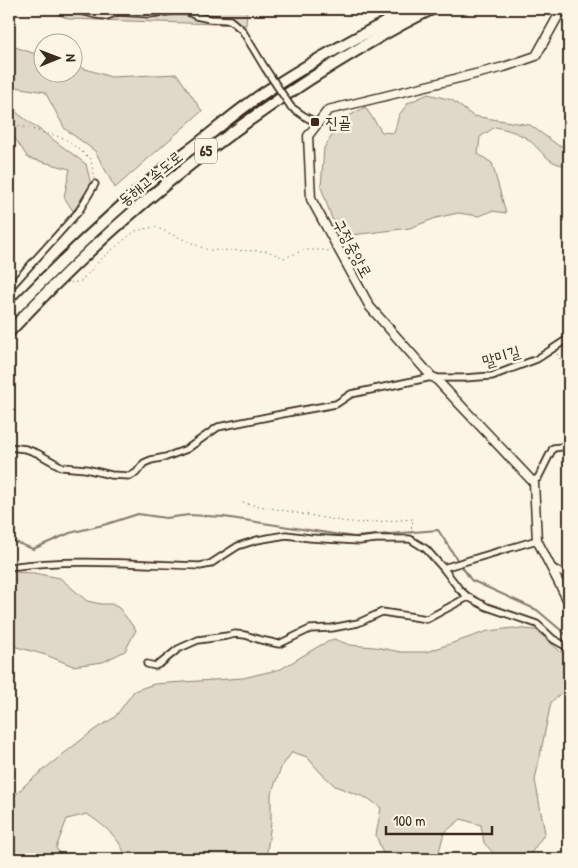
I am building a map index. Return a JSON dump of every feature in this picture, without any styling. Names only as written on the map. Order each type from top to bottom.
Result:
[{"type":"highway","name":"동해고속도로","points":[[9,315],[92,231],[162,170],[234,114],[350,40],[412,9]]},
{"type":"highway","name":"동해고속도로","points":[[9,332],[84,255],[153,193],[208,150],[322,71],[432,9]]},
{"type":"street","points":[[68,9],[107,16],[118,12],[149,14],[186,11],[196,16],[210,19],[230,20],[242,30],[291,107],[317,123],[328,110],[504,67],[536,56],[562,9]]},
{"type":"street","name":"구정중앙로","points":[[317,123],[308,136],[311,199],[370,307],[433,377],[532,481]]},
{"type":"street","points":[[9,289],[79,212],[95,184]]},
{"type":"street","name":"말미길","points":[[9,447],[26,449],[37,453],[62,468],[86,469],[111,475],[130,476],[136,473],[144,463],[187,449],[218,428],[336,404],[351,394],[433,377],[464,378],[492,376],[537,359],[569,338]]},
{"type":"street","points":[[569,446],[553,448],[538,478],[532,481],[534,484],[537,540],[569,603]]},
{"type":"street","points":[[9,566],[65,562],[200,566],[210,564],[238,546],[257,540],[286,535],[359,541],[410,539],[426,549],[446,567],[460,590],[468,597],[486,607],[538,624],[553,639],[567,647]]},
{"type":"street","points":[[446,567],[537,540]]},
{"type":"street","points":[[551,567],[569,577]]},
{"type":"street","points":[[147,664],[155,666],[178,649],[198,640],[235,634],[245,634],[279,644],[310,629],[332,628],[358,623],[382,612],[427,619],[468,597]]},
{"type":"path","points":[[9,123],[64,138],[91,159],[95,184]]},
{"type":"path","points":[[70,281],[72,283],[81,281],[102,258],[136,231],[155,227],[208,250],[267,251],[284,258],[304,250],[340,252]]},
{"type":"path","points":[[554,349],[569,374]]},
{"type":"path","points":[[243,503],[360,523],[413,519],[410,536]]},
{"type":"shaded area","points":[[46,9],[246,9],[247,11],[246,25],[69,19]]},
{"type":"shaded area","points":[[9,45],[32,53],[32,82],[82,82],[82,68],[111,77],[177,74],[202,111],[115,188],[95,151],[65,129],[45,92],[9,86]]},
{"type":"shaded area","points":[[9,86],[17,113],[86,164],[92,189],[73,211],[64,197],[70,169],[28,158],[9,129]]},
{"type":"shaded area","points":[[428,94],[452,100],[473,116],[530,125],[559,146],[569,144],[569,165],[562,165],[550,160],[526,138],[511,131],[495,127],[480,137],[478,154],[492,163],[506,213],[492,211],[479,216],[458,213],[436,218],[410,228],[352,235],[332,219],[321,187],[324,148],[342,120],[365,107],[382,132],[394,133],[399,115],[408,103]]},
{"type":"shaded area","points":[[9,572],[34,573],[60,578],[87,601],[112,604],[119,608],[136,630],[125,651],[103,662],[73,666],[46,655],[9,645]]},
{"type":"shaded area","points":[[513,628],[536,630],[569,659],[569,686],[551,702],[535,780],[545,833],[527,859],[499,859],[484,843],[481,825],[461,819],[444,833],[437,859],[385,859],[376,835],[381,808],[369,799],[335,786],[307,757],[292,752],[281,768],[271,794],[271,823],[266,859],[126,859],[116,839],[87,814],[67,819],[56,848],[63,859],[9,859],[9,802],[43,770],[94,730],[115,717],[134,691],[154,684],[243,678],[281,669],[334,639],[350,645],[401,652],[426,652],[488,631]]},
{"type":"waterway","points":[[9,540],[33,549],[70,533],[138,514],[166,518],[189,515],[224,517],[354,537],[438,530],[458,561]]},
{"type":"waterway","points":[[461,565],[471,580],[537,610],[569,637]]},
{"type":"place","name":"진골","points":[[315,122]]}]
